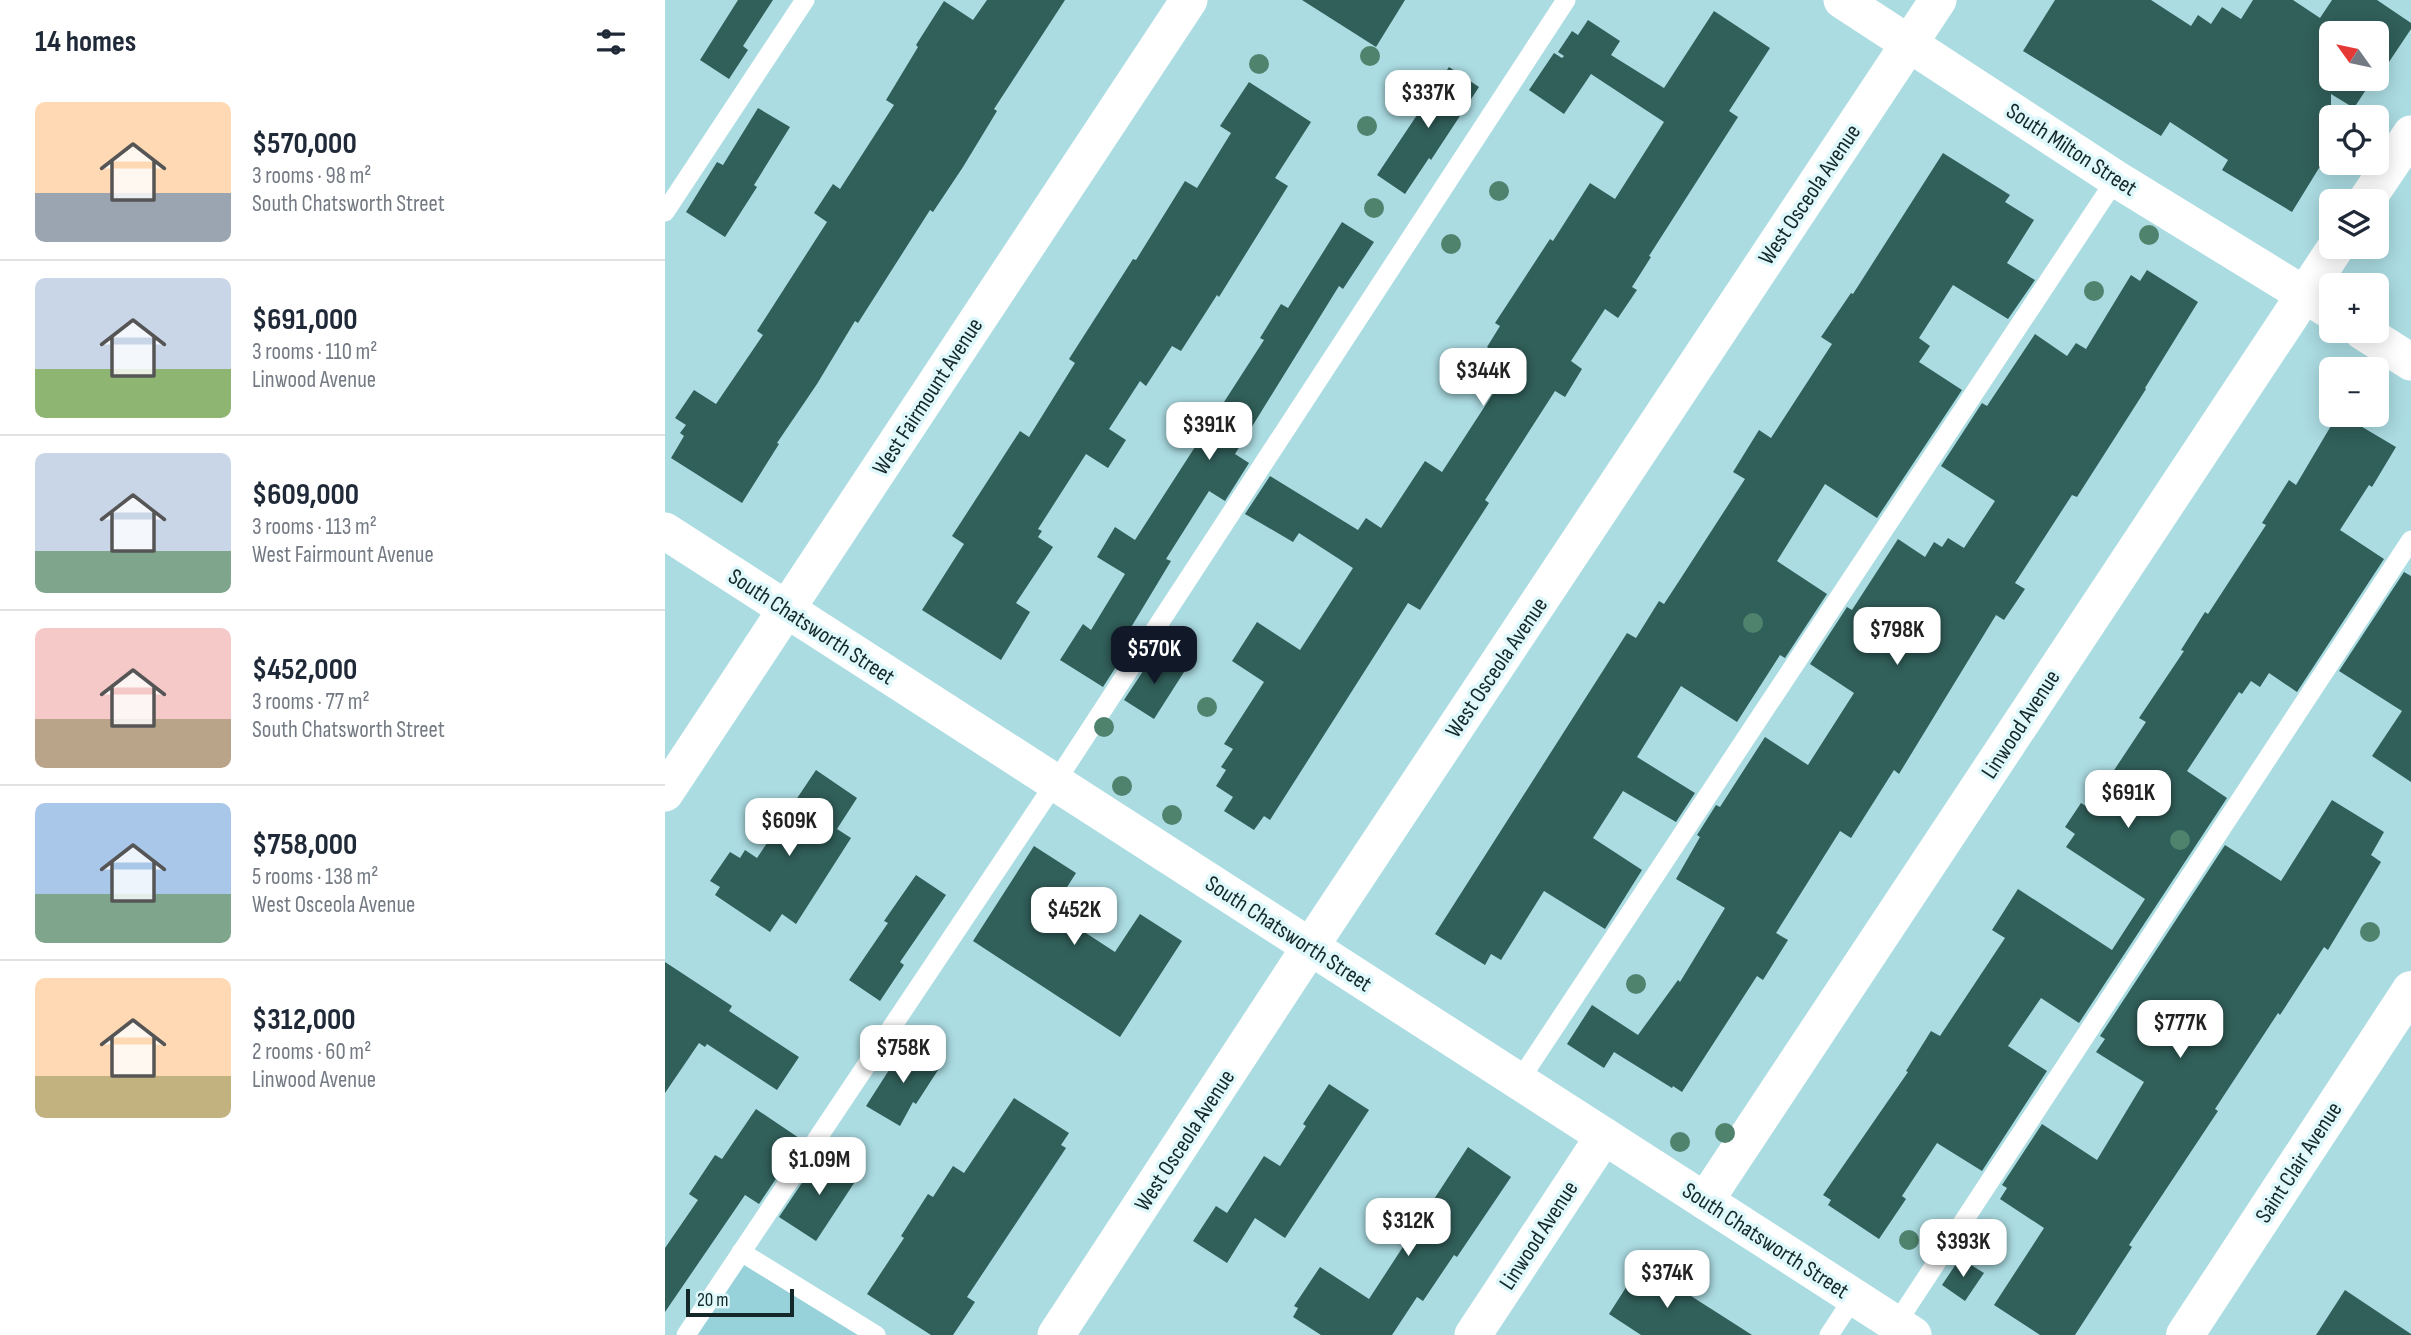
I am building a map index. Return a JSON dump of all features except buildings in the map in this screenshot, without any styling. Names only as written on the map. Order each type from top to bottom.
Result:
[{"type":"street","name":"West Fairmount Avenue","points":[[665,793],[1189,0]]},
{"type":"street","name":"South Milton Street","points":[[1842,0],[2116,179],[2318,302]]},
{"type":"street","name":"West Osceola Avenue","points":[[1056,1335],[1938,0]]},
{"type":"street","points":[[2374,189],[2411,134]]},
{"type":"street","name":"Linwood Avenue","points":[[1705,1201],[2318,302],[2332,259]]},
{"type":"street","points":[[2381,343],[2411,362]]},
{"type":"street","name":"South Chatsworth Street","points":[[665,531],[1904,1329]]},
{"type":"street","name":"Saint Clair Avenue","points":[[2185,1335],[2411,990]]},
{"type":"street","name":"Linwood Avenue","points":[[1473,1335],[1604,1136]]},
{"type":"lane","points":[[665,212],[805,0]]},
{"type":"lane","points":[[686,1335],[1055,783],[1566,0]]},
{"type":"lane","points":[[1519,1081],[2116,179]]},
{"type":"lane","points":[[1904,1329],[2411,540]]},
{"type":"lane","points":[[741,1252],[876,1335]]},
{"type":"lane","points":[[1829,1335],[1854,1297]]},
{"type":"shaded area","points":[[736,1243],[882,1335],[676,1335]]}]
